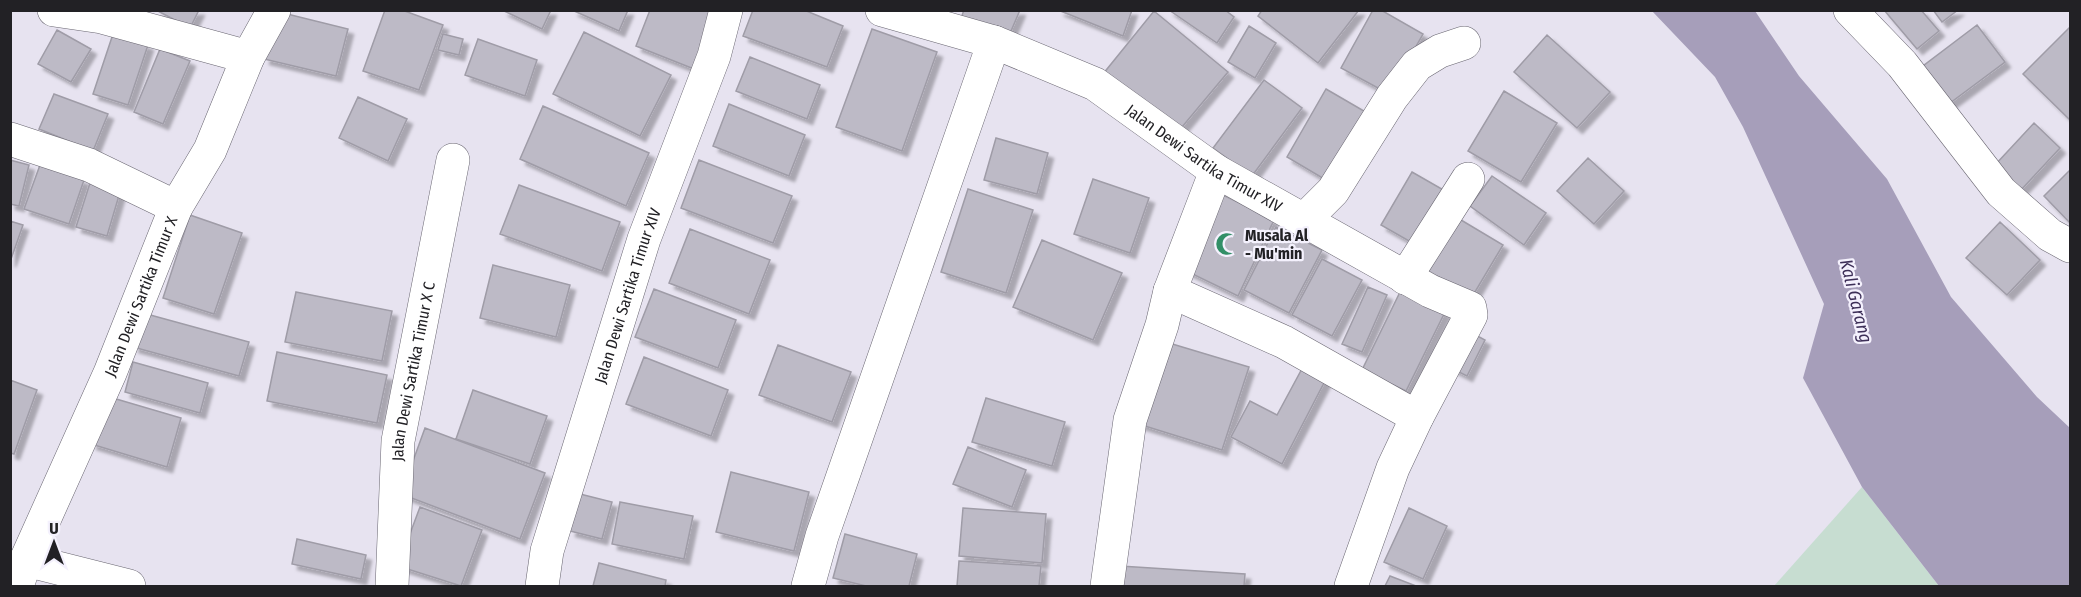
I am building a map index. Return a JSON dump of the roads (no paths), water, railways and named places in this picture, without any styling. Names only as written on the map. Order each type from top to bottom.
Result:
[{"type":"street","points":[[54,10],[102,17],[248,57]]},
{"type":"street","name":"Jalan Dewi Sartika Timur X","points":[[21,573],[110,373],[176,207],[210,150],[248,57],[274,10]]},
{"type":"street","name":"Jalan Dewi Sartika Timur XIV","points":[[542,586],[547,552],[644,239],[714,56],[726,10]]},
{"type":"street","name":"Jalan Dewi Sartika Timur XIV","points":[[882,10],[993,42],[1095,84],[1216,171],[1406,278],[1470,308],[1471,315],[1417,417]]},
{"type":"street","points":[[1850,10],[1902,64],[2001,192],[2050,236],[2070,246]]},
{"type":"street","points":[[808,586],[822,536],[993,42]]},
{"type":"street","points":[[1304,220],[1333,191],[1392,97],[1417,65],[1440,51],[1464,43]]},
{"type":"street","points":[[10,139],[89,165],[176,207]]},
{"type":"street","name":"Jalan Dewi Sartika Timur X C","points":[[392,586],[398,441],[453,160]]},
{"type":"street","points":[[1107,586],[1130,420],[1162,325],[1170,291],[1216,171]]},
{"type":"street","points":[[1406,278],[1468,179]]},
{"type":"street","points":[[1170,291],[1284,342],[1417,417],[1393,468],[1350,586]]},
{"type":"street","points":[[21,573],[129,586]]},
{"type":"water","name":"Kali Garang","points":[[1652,11],[1755,11],[1799,76],[1887,179],[1951,297],[2037,397],[2070,428],[2070,586],[1939,586],[1862,487],[1803,378],[1824,304],[1743,127],[1715,77]]},
{"type":"place","name":"Musala Al - Mu'min","points":[[1227,244]]}]
